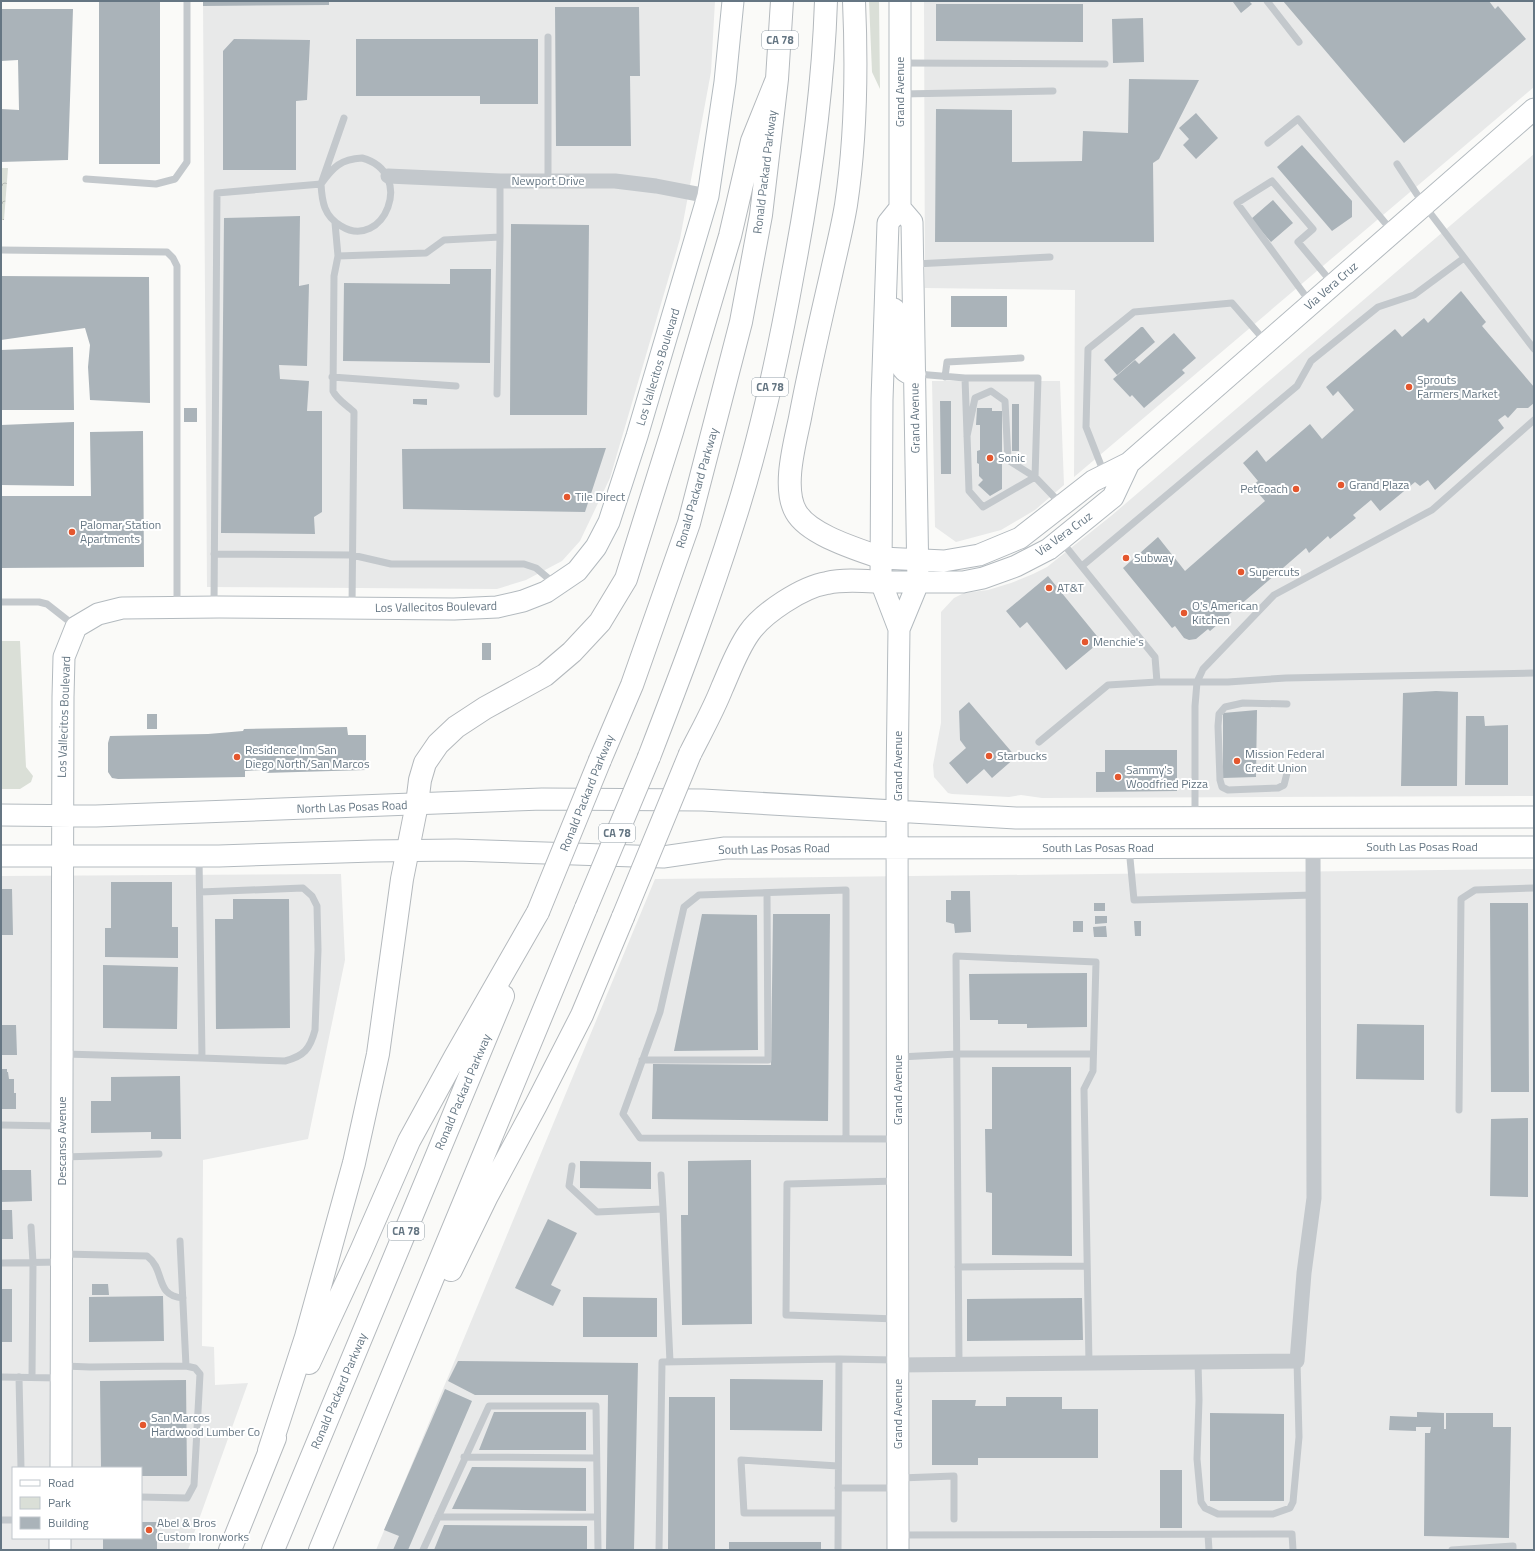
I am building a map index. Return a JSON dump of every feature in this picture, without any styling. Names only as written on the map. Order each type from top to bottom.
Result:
[{"type":"highway","name":"Ronald Packard Parkway","points":[[273,1550],[632,685],[689,523],[741,322],[761,215],[777,79],[782,1]]},
{"type":"highway","name":"CA 78","points":[[320,1550],[649,757],[701,622],[735,520],[763,420],[785,318],[804,217],[817,112],[826,1]]},
{"type":"highway","points":[[854,1],[856,35],[855,99],[846,206],[804,394],[790,467],[790,491],[795,512],[809,527],[851,547],[882,558]]},
{"type":"highway","points":[[269,1451],[306,1337],[354,1163],[378,1054],[402,880],[417,804],[420,780],[425,763],[438,744],[456,727],[485,708],[545,675],[572,652],[600,622],[626,579],[672,432],[730,236],[752,141],[777,79]]},
{"type":"highway","points":[[343,1494],[487,1196],[582,1015],[690,754],[722,689],[731,666],[749,633],[772,610],[800,592],[826,583],[858,581],[881,582]]},
{"type":"highway","points":[[230,1550],[269,1451],[361,1251],[408,1142],[538,912]]},
{"type":"main road","name":"Los Vallecitos Boulevard","points":[[62,815],[64,657],[76,627],[98,614],[122,608],[177,607],[454,609],[497,607],[523,601],[557,585],[577,571],[596,547],[610,522],[708,196],[725,82],[733,1]]},
{"type":"main road","name":"Grand Avenue","points":[[898,1543],[899,629],[881,582],[882,400],[888,223],[900,208],[900,1]]},
{"type":"main road","name":"Via Vera Cruz","points":[[882,558],[944,561],[979,555],[1020,538],[1093,481],[1129,463],[1534,109]]},
{"type":"main road","name":"Grand Avenue","points":[[899,629],[918,582],[912,222],[900,208]]},
{"type":"main road","points":[[885,289],[896,313],[901,366],[904,371],[910,374],[915,374]]},
{"type":"main road","name":"Via Vera Cruz","points":[[881,582],[963,582],[983,578],[1016,566],[1049,549],[1113,497],[1129,463]]},
{"type":"main road","name":"North Las Posas Road","points":[[1,815],[96,816],[542,799],[703,800],[898,811]]},
{"type":"main road","points":[[898,811],[1016,818],[1534,817]]},
{"type":"main road","name":"Descanso Avenue","points":[[61,1467],[62,815]]},
{"type":"main road","name":"South Las Posas Road","points":[[408,851],[456,850],[663,857],[725,848],[1534,847]]},
{"type":"main road","points":[[1,856],[199,856],[408,851]]},
{"type":"main road","points":[[60,1539],[60,1550]]},
{"type":"street","name":"Newport Drive","points":[[388,176],[500,182],[615,181],[656,186],[708,196]]},
{"type":"street","points":[[898,1362],[959,1364],[1297,1361],[1304,1272],[1314,1198],[1313,847]]},
{"type":"lane","points":[[86,179],[156,184],[175,179],[187,162],[187,1]]},
{"type":"lane","points":[[1266,1],[1299,42]]},
{"type":"lane","points":[[548,37],[548,181]]},
{"type":"lane","points":[[900,63],[1105,64]]},
{"type":"lane","points":[[900,94],[1052,91]]},
{"type":"lane","points":[[214,607],[217,193],[321,184],[334,168],[342,162],[352,158],[362,158],[373,161],[388,176],[391,192],[390,201],[388,210],[379,222],[367,229],[348,231],[335,223],[325,210],[321,184],[344,118]]},
{"type":"lane","points":[[1268,143],[1298,119],[1393,232]]},
{"type":"lane","points":[[1397,164],[1424,205],[1534,349]]},
{"type":"lane","points":[[1312,304],[1237,203],[1272,181],[1313,229],[1298,242],[1333,285]]},
{"type":"lane","points":[[497,394],[500,182]]},
{"type":"lane","points":[[335,223],[338,256],[334,276],[332,391],[336,398],[344,402],[354,412],[352,608]]},
{"type":"lane","points":[[338,256],[426,253],[444,240],[500,237]]},
{"type":"lane","points":[[1,250],[167,252],[173,258],[177,266],[177,607]]},
{"type":"lane","points":[[913,264],[1050,257]]},
{"type":"lane","points":[[1082,566],[1297,386],[1311,361],[1378,307],[1414,295],[1464,258]]},
{"type":"lane","points":[[1105,475],[1086,427],[1088,349],[1134,312],[1232,303],[1267,343]]},
{"type":"lane","points":[[945,377],[947,362],[1021,358]]},
{"type":"lane","points":[[915,374],[965,378],[1038,378],[1035,477]]},
{"type":"lane","points":[[332,377],[456,386]]},
{"type":"lane","points":[[965,378],[969,491],[983,507],[1035,477]]},
{"type":"lane","points":[[967,436],[975,398],[991,391],[1005,402],[1008,460],[1035,477],[1062,505]]},
{"type":"lane","points":[[1195,817],[1195,706],[1197,682],[1203,669],[1274,594],[1432,510],[1534,420]]},
{"type":"lane","points":[[1061,540],[1155,657],[1157,682]]},
{"type":"lane","points":[[214,554],[352,555],[391,564],[524,564],[536,568],[557,585]]},
{"type":"lane","points":[[1,602],[39,602],[47,604],[76,627]]},
{"type":"lane","points":[[1039,742],[1108,685],[1286,678],[1534,673]]},
{"type":"lane","points":[[1287,704],[1234,704],[1225,707],[1219,714],[1218,726],[1220,780],[1222,787],[1228,790],[1278,788],[1284,785],[1288,769]]},
{"type":"lane","points":[[1129,848],[1134,900],[1313,895]]},
{"type":"lane","points":[[199,856],[202,1058]]},
{"type":"lane","points":[[62,1054],[285,1061],[296,1058],[306,1051],[312,1041],[315,1030],[318,950],[317,906],[312,896],[303,888],[200,892]]},
{"type":"lane","points":[[1459,1110],[1461,899],[1475,890],[1534,888]]},
{"type":"lane","points":[[846,1138],[846,890],[699,895],[684,907],[660,1012],[622,1114],[640,1138],[898,1139]]},
{"type":"lane","points":[[642,1060],[768,1060],[767,893]]},
{"type":"lane","points":[[959,1364],[956,956],[1096,962],[1093,1071],[1084,1089],[1089,1363]]},
{"type":"lane","points":[[898,1057],[957,1054],[1093,1054]]},
{"type":"lane","points":[[1,1125],[62,1126]]},
{"type":"lane","points":[[62,1158],[159,1154]]},
{"type":"lane","points":[[572,1166],[569,1186],[597,1212],[663,1208]]},
{"type":"lane","points":[[661,1175],[670,1362]]},
{"type":"lane","points":[[898,1181],[787,1184],[786,1316],[898,1319]]},
{"type":"lane","points":[[31,1227],[33,1263],[32,1377]]},
{"type":"lane","points":[[180,1241],[186,1366]]},
{"type":"lane","points":[[1,1263],[33,1263],[62,1258],[147,1256],[157,1267],[167,1294],[175,1298],[183,1298]]},
{"type":"lane","points":[[958,1267],[1087,1266]]},
{"type":"lane","points":[[838,1550],[839,1359]]},
{"type":"lane","points":[[658,1550],[662,1362],[839,1359],[898,1362]]},
{"type":"lane","points":[[1198,1362],[1199,1400],[1197,1459],[1201,1502],[1205,1508],[1218,1514],[1273,1514],[1290,1508],[1293,1502],[1299,1437],[1297,1361]]},
{"type":"lane","points":[[1,1377],[32,1377],[90,1367],[186,1366],[195,1368],[200,1374],[194,1485],[187,1498],[142,1497]]},
{"type":"lane","points":[[19,1377],[21,1467]]},
{"type":"lane","points":[[423,1550],[464,1457],[489,1406],[596,1406],[598,1550]]},
{"type":"lane","points":[[464,1457],[596,1458]]},
{"type":"lane","points":[[838,1466],[741,1460],[744,1513],[838,1513]]},
{"type":"lane","points":[[838,1488],[898,1483],[954,1476],[954,1519]]},
{"type":"lane","points":[[438,1517],[597,1517]]},
{"type":"lane","points":[[1,1520],[12,1520]]},
{"type":"lane","points":[[898,1543],[1208,1534],[1292,1534],[1293,1550]]},
{"type":"lane","points":[[1208,1534],[1209,1550]]},
{"type":"lane","points":[[1452,1550],[1513,1546],[1513,1550]]},
{"type":"shaded area","points":[[203,1],[715,1],[711,72],[680,239],[610,478],[580,541],[562,561],[526,580],[497,589],[207,587]]},
{"type":"shaded area","points":[[924,1],[1534,1],[1534,87],[1074,477],[1075,290],[925,288]]},
{"type":"shaded area","name":"Grand Plaza","points":[[1534,154],[1534,796],[1042,798],[1021,795],[1009,797],[948,793],[934,777],[933,765],[941,723],[941,612],[954,598],[964,593],[988,590],[1011,583],[1047,567],[1111,516]]},
{"type":"shaded area","points":[[932,381],[1060,381],[1064,485],[1035,510],[1001,530],[956,542],[935,527]]},
{"type":"shaded area","points":[[1534,869],[1534,1550],[376,1550],[655,879]]},
{"type":"shaded area","points":[[341,874],[345,960],[308,1139],[203,1160],[202,1346],[214,1347],[215,1385],[248,1383],[188,1550],[1,1550],[1,876]]},
{"type":"green space","points":[[869,1],[879,1],[880,89],[872,72]]},
{"type":"green space","points":[[1,168],[8,168],[4,220],[1,220]]},
{"type":"green space","points":[[1,641],[20,641],[26,767],[33,776],[31,782],[20,789],[1,789]]},
{"type":"building","points":[[99,1],[160,1],[160,164],[99,164]]},
{"type":"building","points":[[203,1],[329,1],[329,5],[203,6]]},
{"type":"building","points":[[1249,1],[1252,4],[1241,13],[1233,2]]},
{"type":"building","points":[[1283,1],[1489,1],[1495,9],[1498,6],[1526,39],[1404,143]]},
{"type":"building","points":[[936,4],[1083,4],[1083,42],[936,41]]},
{"type":"building","points":[[555,7],[639,7],[640,76],[630,76],[631,146],[556,146]]},
{"type":"building","points":[[1,9],[73,9],[68,160],[1,162],[1,109],[19,110],[18,60],[1,61]]},
{"type":"building","points":[[1143,18],[1144,62],[1113,63],[1112,19]]},
{"type":"building","points":[[234,39],[310,40],[307,100],[296,101],[296,170],[223,170],[223,51]]},
{"type":"building","points":[[356,39],[538,39],[538,104],[480,104],[480,96],[356,96]]},
{"type":"building","points":[[1129,79],[1199,80],[1159,159],[1153,163],[1154,242],[935,242],[936,109],[1012,110],[1012,162],[1082,161],[1083,131],[1128,133]]},
{"type":"building","points":[[1196,113],[1218,138],[1196,159],[1183,145],[1189,139],[1179,128]]},
{"type":"building","points":[[1302,145],[1352,201],[1352,217],[1332,231],[1277,167]]},
{"type":"building","points":[[1273,200],[1293,223],[1271,242],[1251,219]]},
{"type":"building","points":[[300,216],[299,286],[309,284],[307,366],[279,365],[280,379],[309,381],[307,411],[322,411],[322,512],[314,517],[315,534],[221,533],[224,218]]},
{"type":"building","points":[[511,224],[589,225],[587,415],[510,415]]},
{"type":"building","points":[[450,269],[491,269],[490,363],[343,361],[344,283],[450,284]]},
{"type":"building","points":[[1,276],[149,277],[150,403],[90,400],[88,367],[90,345],[85,328],[1,340]]},
{"type":"building","points":[[1461,291],[1486,322],[1482,326],[1534,387],[1534,403],[1528,408],[1517,408],[1508,418],[1505,415],[1498,420],[1504,428],[1435,490],[1428,480],[1420,486],[1415,482],[1380,511],[1371,500],[1353,515],[1356,518],[1330,539],[1328,536],[1309,553],[1306,548],[1210,631],[1208,629],[1196,639],[1189,640],[1184,638],[1175,626],[1172,628],[1123,568],[1158,537],[1185,571],[1265,501],[1252,486],[1258,481],[1243,463],[1257,450],[1266,462],[1310,424],[1322,439],[1354,410],[1338,391],[1333,396],[1326,387],[1395,329],[1402,337],[1424,318],[1428,323]]},
{"type":"building","points":[[951,296],[1007,296],[1007,327],[951,327]]},
{"type":"building","points":[[1141,327],[1143,327],[1155,342],[1117,375],[1104,360]]},
{"type":"building","points":[[1174,333],[1196,358],[1182,370],[1185,373],[1144,408],[1132,395],[1130,397],[1113,379],[1135,360],[1139,364]]},
{"type":"building","points":[[73,347],[74,410],[1,410],[1,350]]},
{"type":"building","points":[[413,399],[427,399],[427,405],[413,404]]},
{"type":"building","points":[[940,401],[951,401],[951,474],[941,474]]},
{"type":"building","points":[[1012,404],[1019,404],[1019,451],[1012,451]]},
{"type":"building","points":[[184,408],[197,408],[197,422],[184,422]]},
{"type":"building","points":[[977,408],[992,408],[992,411],[1002,411],[1002,489],[990,496],[978,485],[983,480],[979,476],[979,464],[977,463],[977,451],[980,450],[980,425],[976,425]]},
{"type":"building","name":"Palomar Station Apartments","points":[[74,422],[74,486],[1,485],[1,425]]},
{"type":"building","name":"Palomar Station Apartments","points":[[143,431],[144,567],[1,568],[1,496],[91,496],[90,432]]},
{"type":"building","points":[[606,448],[585,512],[403,509],[402,449]]},
{"type":"building","points":[[1048,576],[1101,641],[1066,670],[1027,622],[1020,628],[1006,611]]},
{"type":"building","points":[[482,643],[491,643],[491,660],[482,660]]},
{"type":"building","points":[[1436,691],[1458,692],[1457,786],[1401,786],[1403,693]]},
{"type":"building","points":[[969,702],[1016,757],[992,778],[984,769],[967,784],[949,763],[966,748],[960,740],[959,711]]},
{"type":"building","points":[[1257,710],[1256,777],[1223,778],[1223,713]]},
{"type":"building","points":[[147,714],[157,714],[157,729],[147,729]]},
{"type":"building","points":[[1466,716],[1484,716],[1485,726],[1508,725],[1508,785],[1465,785]]},
{"type":"building","name":"Residence Inn San Diego North/San Marcos","points":[[347,727],[348,735],[366,735],[366,770],[264,773],[262,770],[245,771],[245,777],[118,779],[112,778],[108,772],[108,743],[110,736],[208,734],[243,731],[244,729]]},
{"type":"building","points":[[1105,750],[1177,750],[1177,791],[1096,792],[1096,772],[1105,772]]},
{"type":"building","points":[[111,882],[172,882],[172,927],[178,927],[178,958],[105,957],[105,928],[111,928]]},
{"type":"building","points":[[1,889],[12,889],[13,935],[1,935]]},
{"type":"building","points":[[951,891],[970,891],[971,932],[955,933],[954,924],[946,922],[946,900],[951,900]]},
{"type":"building","points":[[233,899],[289,899],[290,1028],[216,1029],[215,919],[233,919]]},
{"type":"building","points":[[1094,903],[1105,903],[1105,911],[1094,911]]},
{"type":"building","points":[[1490,903],[1528,903],[1529,1092],[1491,1092]]},
{"type":"building","points":[[702,914],[757,915],[758,1050],[674,1051]]},
{"type":"building","points":[[773,914],[830,914],[828,1121],[652,1119],[653,1064],[771,1065]]},
{"type":"building","points":[[1095,916],[1107,916],[1107,923],[1095,924]]},
{"type":"building","points":[[1073,921],[1083,921],[1083,932],[1073,932]]},
{"type":"building","points":[[1134,921],[1141,921],[1141,936],[1135,936]]},
{"type":"building","points":[[1106,926],[1107,937],[1094,937],[1093,927]]},
{"type":"building","points":[[103,965],[178,967],[177,1029],[103,1028]]},
{"type":"building","points":[[1087,973],[1087,1027],[1027,1028],[1027,1024],[998,1024],[998,1020],[970,1020],[969,974]]},
{"type":"building","points":[[1357,1024],[1424,1025],[1424,1080],[1356,1079]]},
{"type":"building","points":[[1,1025],[16,1025],[17,1055],[1,1055]]},
{"type":"building","points":[[992,1067],[1071,1067],[1072,1256],[992,1255],[992,1193],[986,1192],[985,1129],[992,1129]]},
{"type":"building","points":[[1,1069],[7,1069],[9,1079],[14,1079],[16,1109],[1,1109]]},
{"type":"building","points":[[180,1076],[181,1139],[151,1139],[151,1132],[91,1133],[91,1101],[111,1101],[111,1077]]},
{"type":"building","points":[[1528,1118],[1528,1197],[1490,1196],[1491,1119]]},
{"type":"building","points":[[751,1160],[752,1324],[682,1325],[681,1215],[688,1215],[688,1161]]},
{"type":"building","points":[[580,1161],[651,1162],[651,1189],[580,1188]]},
{"type":"building","points":[[1,1170],[31,1170],[32,1201],[1,1202]]},
{"type":"building","points":[[1,1210],[12,1210],[13,1239],[1,1239]]},
{"type":"building","points":[[548,1219],[577,1233],[551,1285],[561,1290],[553,1306],[515,1288]]},
{"type":"building","points":[[92,1284],[108,1284],[109,1295],[92,1295]]},
{"type":"building","points":[[1,1289],[12,1289],[12,1342],[1,1342]]},
{"type":"building","points":[[163,1296],[164,1341],[89,1342],[89,1297]]},
{"type":"building","points":[[583,1297],[657,1298],[657,1337],[583,1337]]},
{"type":"building","points":[[1082,1298],[1083,1340],[967,1341],[967,1299]]},
{"type":"building","points":[[458,1361],[638,1363],[634,1550],[606,1550],[608,1395],[475,1395],[448,1381]]},
{"type":"building","points":[[730,1379],[823,1380],[822,1431],[730,1430]]},
{"type":"building","name":"San Marcos Hardwood Lumber Co","points":[[186,1380],[187,1476],[142,1476],[142,1467],[101,1467],[100,1381]]},
{"type":"building","points":[[445,1389],[472,1401],[408,1550],[393,1550],[399,1536],[384,1530]]},
{"type":"building","points":[[669,1397],[715,1397],[715,1550],[668,1550]]},
{"type":"building","points":[[1006,1397],[1062,1397],[1062,1409],[1098,1409],[1098,1458],[978,1458],[978,1465],[932,1465],[932,1400],[976,1400],[975,1406],[1006,1406]]},
{"type":"building","points":[[494,1412],[586,1412],[586,1450],[479,1450]]},
{"type":"building","points":[[1417,1412],[1444,1413],[1444,1429],[1446,1429],[1446,1413],[1493,1413],[1493,1427],[1511,1427],[1509,1538],[1424,1536],[1425,1433],[1430,1433],[1431,1427],[1416,1427],[1416,1431],[1389,1430],[1390,1416],[1417,1417]]},
{"type":"building","points":[[1210,1413],[1284,1414],[1284,1501],[1210,1501]]},
{"type":"building","points":[[472,1467],[586,1468],[586,1511],[452,1509]]},
{"type":"building","points":[[1160,1470],[1182,1470],[1182,1528],[1160,1528]]},
{"type":"building","name":"Abel & Bros Custom Ironworks","points":[[142,1522],[157,1522],[157,1550],[103,1550],[103,1539],[142,1539]]},
{"type":"building","points":[[444,1525],[587,1526],[587,1550],[434,1550]]},
{"type":"building","points":[[729,1542],[821,1542],[821,1550],[729,1550]]},
{"type":"place","name":"Sprouts Farmers Market","points":[[1409,387]]},
{"type":"place","name":"Sonic","points":[[990,458]]},
{"type":"place","name":"Grand Plaza","points":[[1341,485]]},
{"type":"place","name":"PetCoach","points":[[1296,489]]},
{"type":"place","name":"Tile Direct","points":[[567,497]]},
{"type":"place","name":"Palomar Station Apartments","points":[[72,532]]},
{"type":"place","name":"Subway","points":[[1126,558]]},
{"type":"place","name":"Supercuts","points":[[1241,572]]},
{"type":"place","name":"AT&T","points":[[1049,588]]},
{"type":"place","name":"O's American Kitchen","points":[[1184,613]]},
{"type":"place","name":"Menchie's","points":[[1085,642]]},
{"type":"place","name":"Starbucks","points":[[989,756]]},
{"type":"place","name":"Residence Inn San Diego North/San Marcos","points":[[237,757]]},
{"type":"place","name":"Mission Federal Credit Union","points":[[1237,761]]},
{"type":"place","name":"Sammy's Woodfried Pizza","points":[[1118,777]]},
{"type":"place","name":"San Marcos Hardwood Lumber Co","points":[[143,1425]]},
{"type":"place","name":"Abel & Bros Custom Ironworks","points":[[149,1530]]}]
